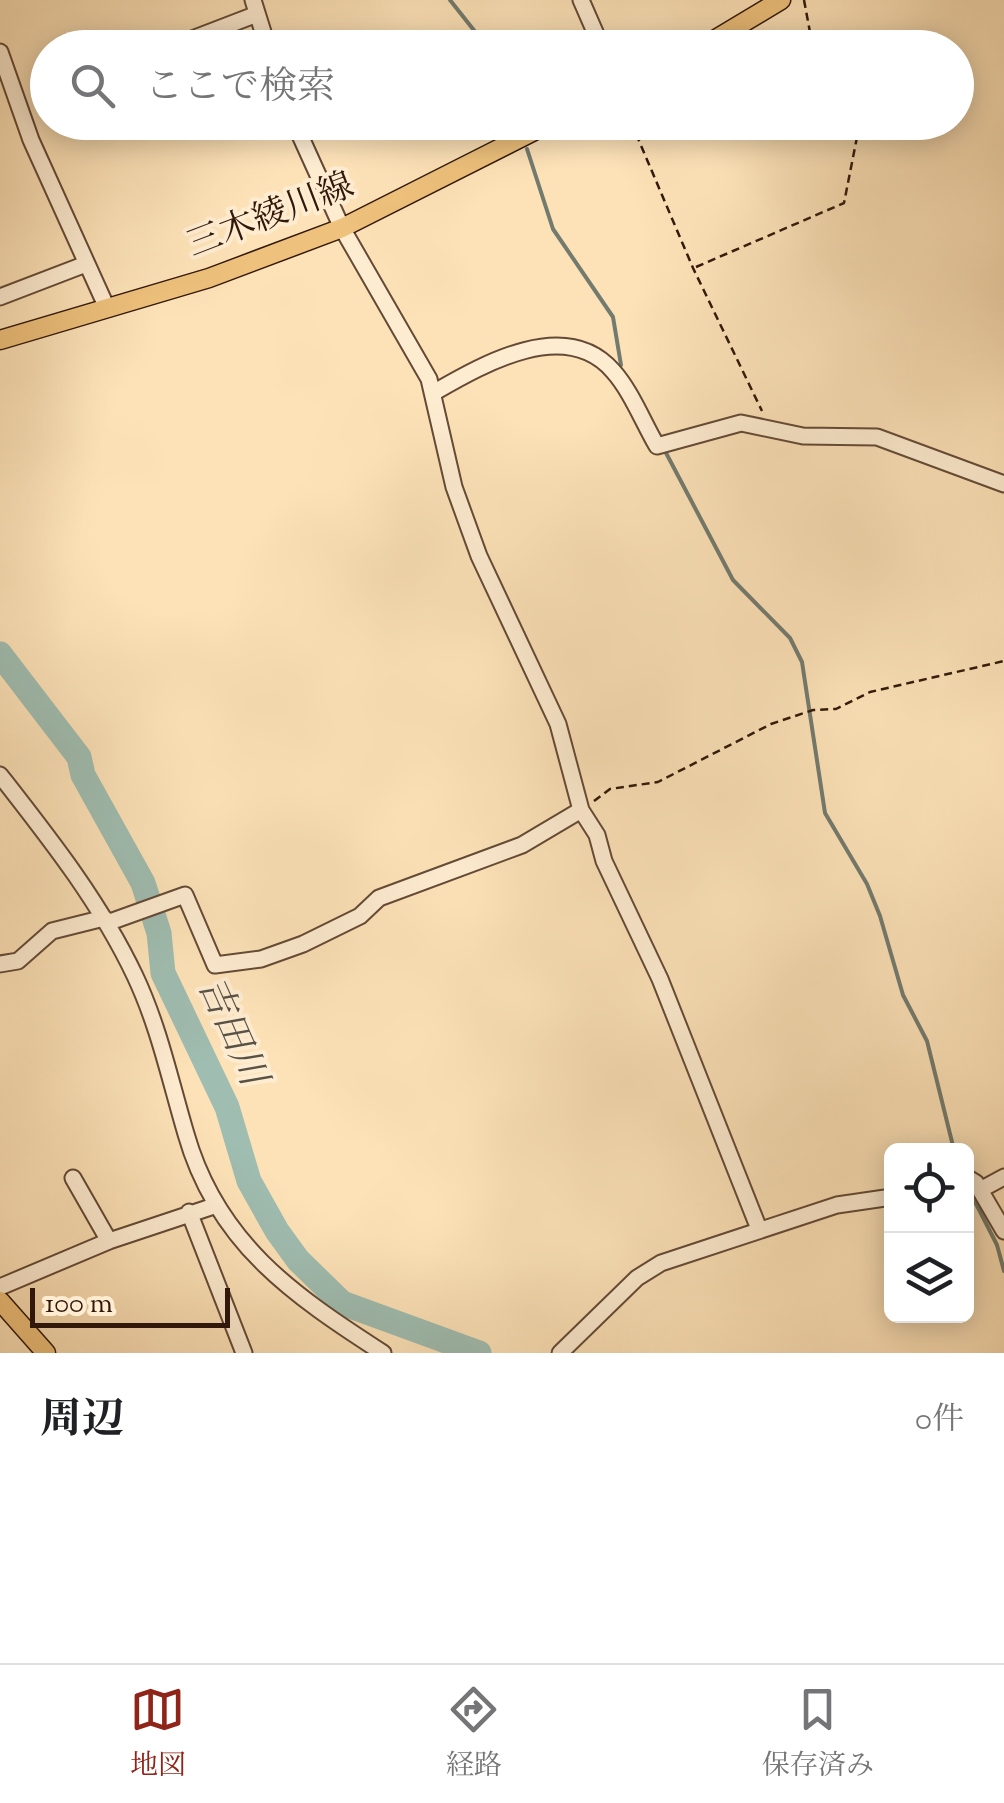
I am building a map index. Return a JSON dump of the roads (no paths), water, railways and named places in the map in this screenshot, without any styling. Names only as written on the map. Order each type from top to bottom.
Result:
[{"type":"main road","points":[[731,30],[780,0]]},
{"type":"main road","name":"三木綾川線","points":[[0,340],[208,278],[342,228],[516,140]]},
{"type":"main road","points":[[0,1302],[46,1353]]},
{"type":"street","points":[[581,0],[594,30]]},
{"type":"street","points":[[211,30],[255,7]]},
{"type":"street","points":[[0,52],[30,137]]},
{"type":"street","points":[[31,140],[107,308]]},
{"type":"street","points":[[302,140],[342,228],[413,346],[433,392],[454,487],[479,556],[558,724],[581,810],[598,836],[604,860],[660,979],[759,1229]]},
{"type":"street","points":[[0,297],[86,264]]},
{"type":"street","points":[[433,392],[523,348],[584,350],[613,370],[657,446],[741,422],[803,436],[877,437],[1004,484]]},
{"type":"street","points":[[0,775],[105,920],[155,1021],[186,1136],[214,1206],[271,1273],[383,1353]]},
{"type":"street","points":[[0,964],[18,960],[52,931],[128,916],[185,894],[215,965],[233,965],[303,944],[360,916],[380,898],[522,845],[581,810]]},
{"type":"street","points":[[980,1190],[1004,1177]]},
{"type":"street","points":[[73,1178],[109,1241]]},
{"type":"street","points":[[974,1184],[1004,1231]]},
{"type":"street","points":[[560,1353],[649,1270],[836,1205],[884,1198]]},
{"type":"street","points":[[0,1287],[109,1241],[214,1206]]},
{"type":"street","points":[[190,1212],[244,1353]]},
{"type":"waterway","points":[[450,0],[474,30]]},
{"type":"waterway","points":[[527,149],[553,229],[613,317],[621,365]]},
{"type":"waterway","points":[[665,451],[733,580],[790,638],[802,662],[825,813],[867,884],[880,916],[903,995],[927,1041],[952,1143]]},
{"type":"waterway","name":"吉田川","points":[[0,654],[79,757],[83,775],[143,883],[159,933],[163,973],[227,1107],[249,1181],[277,1231],[298,1260],[342,1303],[479,1353]]},
{"type":"waterway","points":[[974,1200],[997,1245],[1004,1271]]}]
